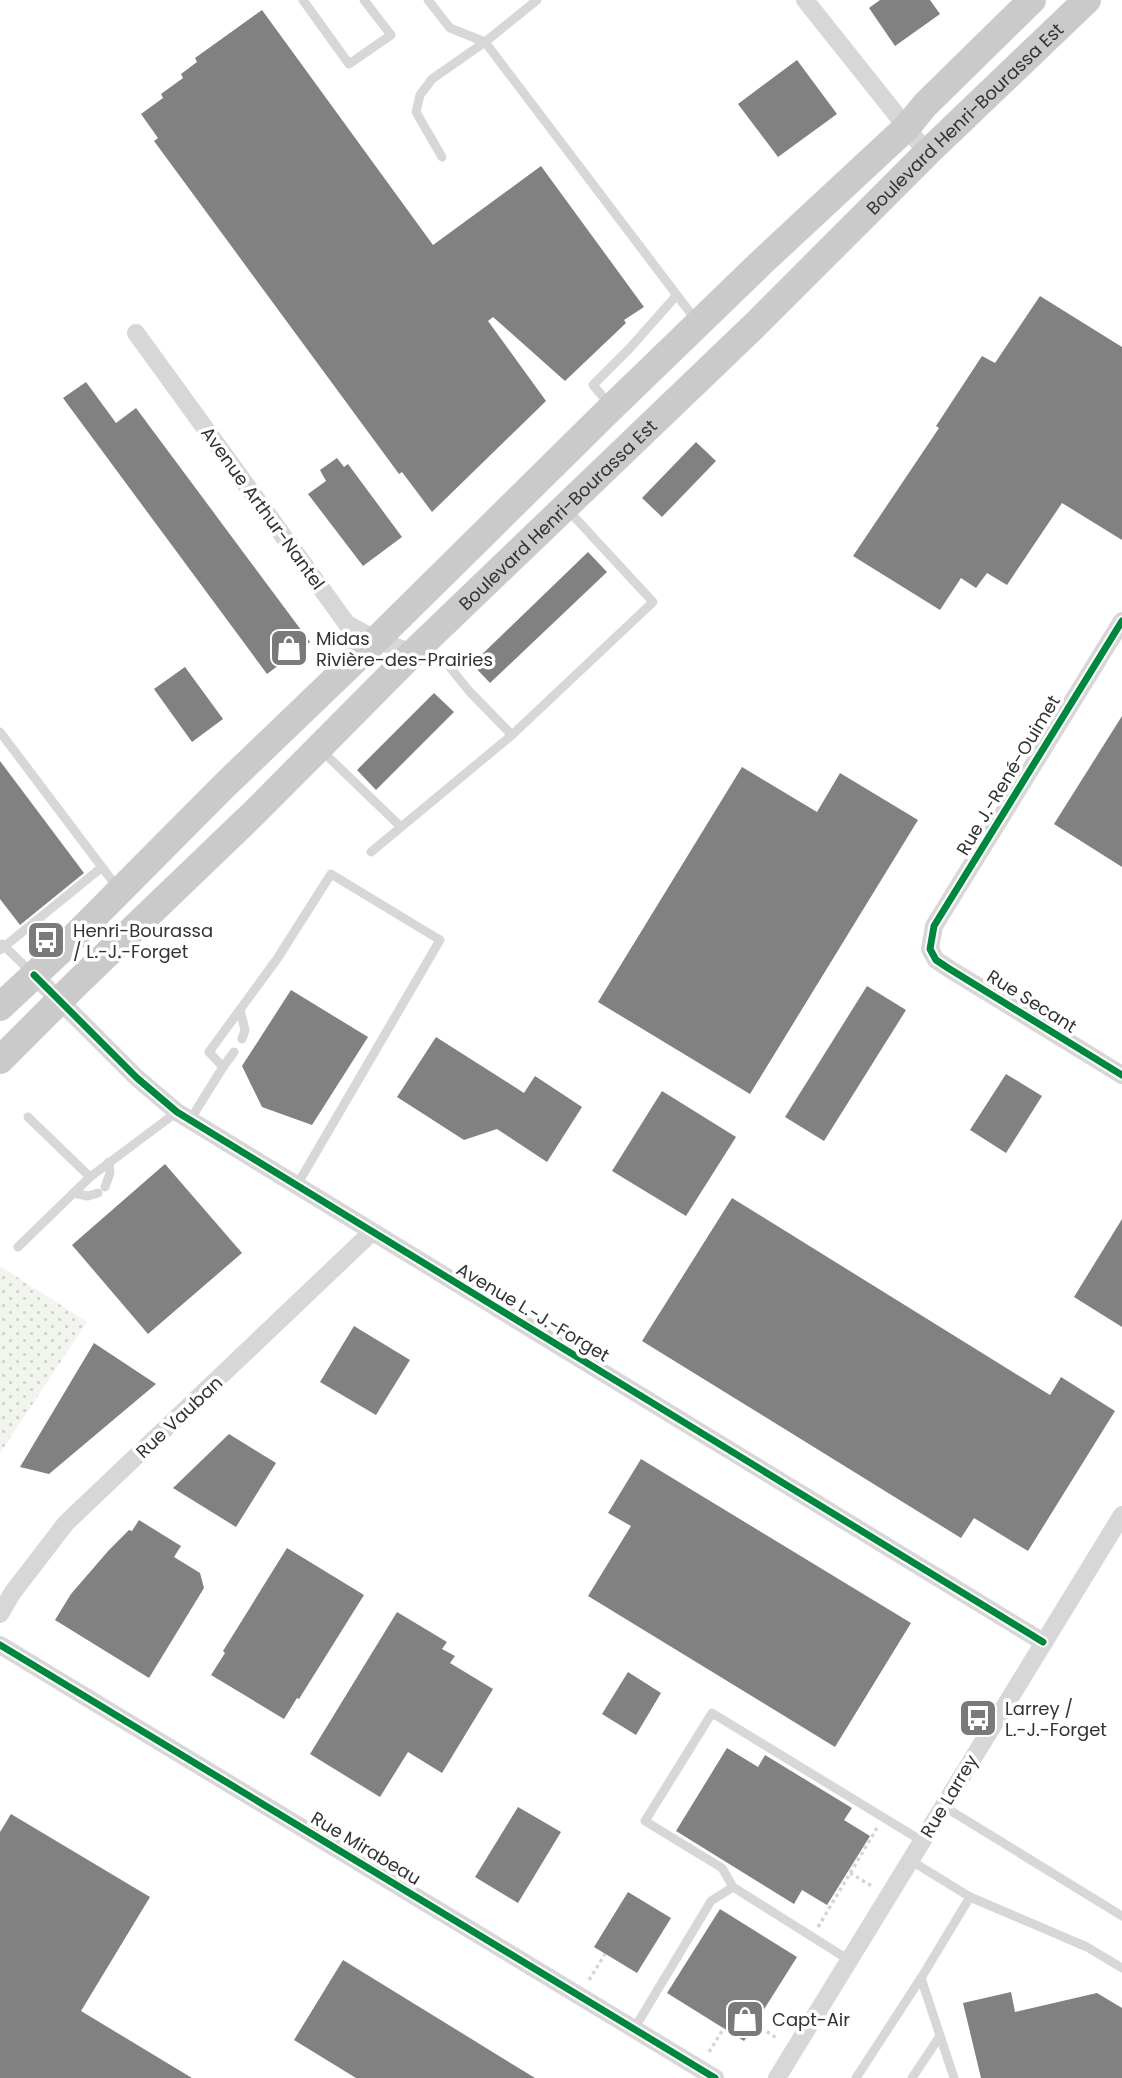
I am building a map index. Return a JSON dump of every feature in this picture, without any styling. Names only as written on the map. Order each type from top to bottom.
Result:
[{"type":"main road","name":"Boulevard Henri-Bourassa Est","points":[[0,1007],[698,323],[907,127],[925,105],[1032,0]]},
{"type":"main road","name":"Boulevard Henri-Bourassa Est","points":[[0,1060],[414,653],[1087,0]]},
{"type":"street","points":[[805,0],[927,153]]},
{"type":"street","name":"Avenue Arthur-Nantel","points":[[136,333],[347,624],[376,640],[414,653]]},
{"type":"street","name":"Rue J.-René-Ouimet","points":[[930,949],[934,926],[1122,621]]},
{"type":"street","name":"Rue Secant","points":[[930,949],[936,960],[948,968],[1122,1075]]},
{"type":"street","name":"Avenue L.-J.-Forget","points":[[34,975],[137,1078],[183,1116],[1043,1642]]},
{"type":"street","name":"Rue Vauban","points":[[0,1614],[36,1560],[66,1523],[372,1232]]},
{"type":"street","name":"Rue Larrey","points":[[776,2078],[1122,1515]]},
{"type":"street","name":"Rue Mirabeau","points":[[0,1645],[715,2078]]},
{"type":"lane","points":[[303,0],[349,64],[391,35],[364,0]]},
{"type":"lane","points":[[428,0],[450,28],[485,42],[698,323]]},
{"type":"lane","points":[[442,157],[416,112],[420,95],[432,79],[485,42],[537,0]]},
{"type":"lane","points":[[612,407],[593,385],[676,296]]},
{"type":"lane","points":[[371,852],[512,735],[653,602],[565,507]]},
{"type":"lane","points":[[414,653],[445,661],[469,691],[512,735]]},
{"type":"lane","points":[[0,733],[120,891]]},
{"type":"lane","points":[[319,748],[400,826]]},
{"type":"lane","points":[[34,975],[1,947],[101,868]]},
{"type":"lane","points":[[223,1067],[208,1052],[276,960],[331,874],[440,940],[297,1185]]},
{"type":"lane","points":[[240,1010],[245,1030],[242,1039]]},
{"type":"lane","points":[[18,1247],[108,1162],[183,1116],[234,1052]]},
{"type":"lane","points":[[28,1117],[90,1177]]},
{"type":"lane","points":[[73,1193],[88,1196],[101,1190],[110,1173],[108,1162]]},
{"type":"lane","points":[[849,1959],[733,1887],[722,1868],[645,1821],[712,1713],[922,1841]]},
{"type":"lane","points":[[943,1806],[1122,1916]]},
{"type":"lane","points":[[910,1860],[970,1897],[1087,1947],[1122,1968]]},
{"type":"lane","points":[[634,2029],[711,1901],[733,1887]]},
{"type":"lane","points":[[856,2078],[970,1897]]},
{"type":"lane","points":[[921,1978],[954,2078]]},
{"type":"lane","points":[[912,2078],[940,2036]]},
{"type":"path","points":[[812,1936],[878,1827]]},
{"type":"path","points":[[849,1872],[872,1886]]},
{"type":"path","points":[[589,1980],[605,1954]]},
{"type":"path","points":[[755,2024],[778,2039]]},
{"type":"path","points":[[709,2052],[724,2028]]},
{"type":"shaded area","points":[[0,1266],[87,1322],[0,1453]]},
{"type":"building","points":[[880,0],[930,0],[940,14],[895,46],[869,8]]},
{"type":"building","points":[[262,10],[433,245],[541,166],[644,307],[624,320],[626,323],[565,381],[493,317],[488,321],[546,401],[432,512],[402,472],[399,474],[154,141],[158,138],[141,114],[163,98],[161,94],[183,78],[181,74],[197,62],[195,58]]},
{"type":"building","points":[[797,60],[837,114],[778,157],[738,104]]},
{"type":"building","points":[[1040,296],[1122,347],[1122,540],[1062,503],[1007,585],[987,573],[976,588],[961,578],[940,610],[853,556],[939,428],[936,426],[982,356],[995,363]]},
{"type":"building","points":[[86,382],[116,423],[136,408],[310,642],[267,674],[63,398]]},
{"type":"building","points":[[696,442],[716,461],[662,517],[642,498]]},
{"type":"building","points":[[337,458],[344,467],[348,464],[402,537],[363,566],[308,494],[326,481],[320,470]]},
{"type":"building","points":[[588,552],[607,572],[490,683],[472,664]]},
{"type":"building","points":[[185,667],[223,719],[192,742],[154,689]]},
{"type":"building","points":[[434,693],[454,712],[376,790],[357,770]]},
{"type":"building","points":[[1122,716],[1122,867],[1054,824]]},
{"type":"building","points":[[0,761],[84,873],[20,925],[0,899]]},
{"type":"building","points":[[742,767],[817,812],[840,773],[918,820],[750,1094],[598,1002]]},
{"type":"building","points":[[867,986],[906,1010],[824,1141],[785,1117]]},
{"type":"building","points":[[291,990],[368,1037],[312,1125],[262,1107],[242,1066]]},
{"type":"building","points":[[436,1037],[524,1093],[535,1076],[582,1107],[547,1162],[497,1129],[464,1140],[397,1097]]},
{"type":"building","points":[[1006,1074],[1042,1096],[1006,1153],[970,1130]]},
{"type":"building","points":[[662,1091],[736,1137],[686,1216],[612,1171]]},
{"type":"building","points":[[165,1164],[242,1253],[148,1334],[72,1245]]},
{"type":"building","points":[[732,1198],[1050,1395],[1061,1377],[1115,1411],[1028,1551],[974,1518],[961,1538],[642,1341]]},
{"type":"building","points":[[1122,1219],[1122,1327],[1074,1297]]},
{"type":"building","points":[[354,1326],[410,1360],[376,1415],[320,1382]]},
{"type":"building","points":[[94,1343],[156,1384],[49,1474],[20,1467]]},
{"type":"building","points":[[229,1434],[276,1463],[236,1527],[173,1488]]},
{"type":"building","points":[[641,1459],[911,1623],[835,1747],[588,1596],[631,1526],[608,1513]]},
{"type":"building","points":[[139,1520],[181,1546],[174,1557],[200,1573],[204,1588],[149,1678],[55,1620],[71,1594],[109,1550],[129,1530],[132,1531]]},
{"type":"building","points":[[287,1548],[364,1595],[284,1719],[211,1675]]},
{"type":"building","points":[[397,1612],[447,1642],[442,1649],[455,1656],[450,1663],[493,1689],[442,1773],[408,1752],[380,1797],[310,1754]]},
{"type":"building","points":[[628,1672],[661,1693],[636,1735],[602,1714]]},
{"type":"building","points":[[727,1748],[758,1767],[765,1755],[852,1808],[844,1820],[870,1836],[827,1905],[802,1890],[794,1904],[676,1831]]},
{"type":"building","points":[[518,1807],[561,1832],[518,1903],[475,1877]]},
{"type":"building","points":[[11,1814],[150,1897],[81,2011],[192,2078],[0,2078],[0,1832]]},
{"type":"building","points":[[628,1892],[671,1918],[637,1973],[594,1947]]},
{"type":"building","points":[[720,1909],[797,1957],[744,2041],[667,1993]]},
{"type":"building","points":[[343,1960],[535,2078],[356,2078],[294,2040]]},
{"type":"building","points":[[1011,1992],[1015,2012],[1097,1993],[1122,2008],[1122,2078],[981,2078],[963,2003]]},
{"type":"cycle path","points":[[1122,621],[934,926],[930,949],[936,960],[948,968],[1122,1075]]},
{"type":"cycle path","points":[[34,975],[137,1078],[177,1112],[1043,1642]]},
{"type":"cycle path","points":[[0,1645],[715,2078]]},
{"type":"place","name":"Midas Rivière-des-Prairies","points":[[289,648]]},
{"type":"place","name":"Henri-Bourassa / L.-J.-Forget","points":[[46,940]]},
{"type":"place","name":"Larrey / L.-J.-Forget","points":[[978,1718]]},
{"type":"place","name":"Capt-Air","points":[[745,2019]]}]
